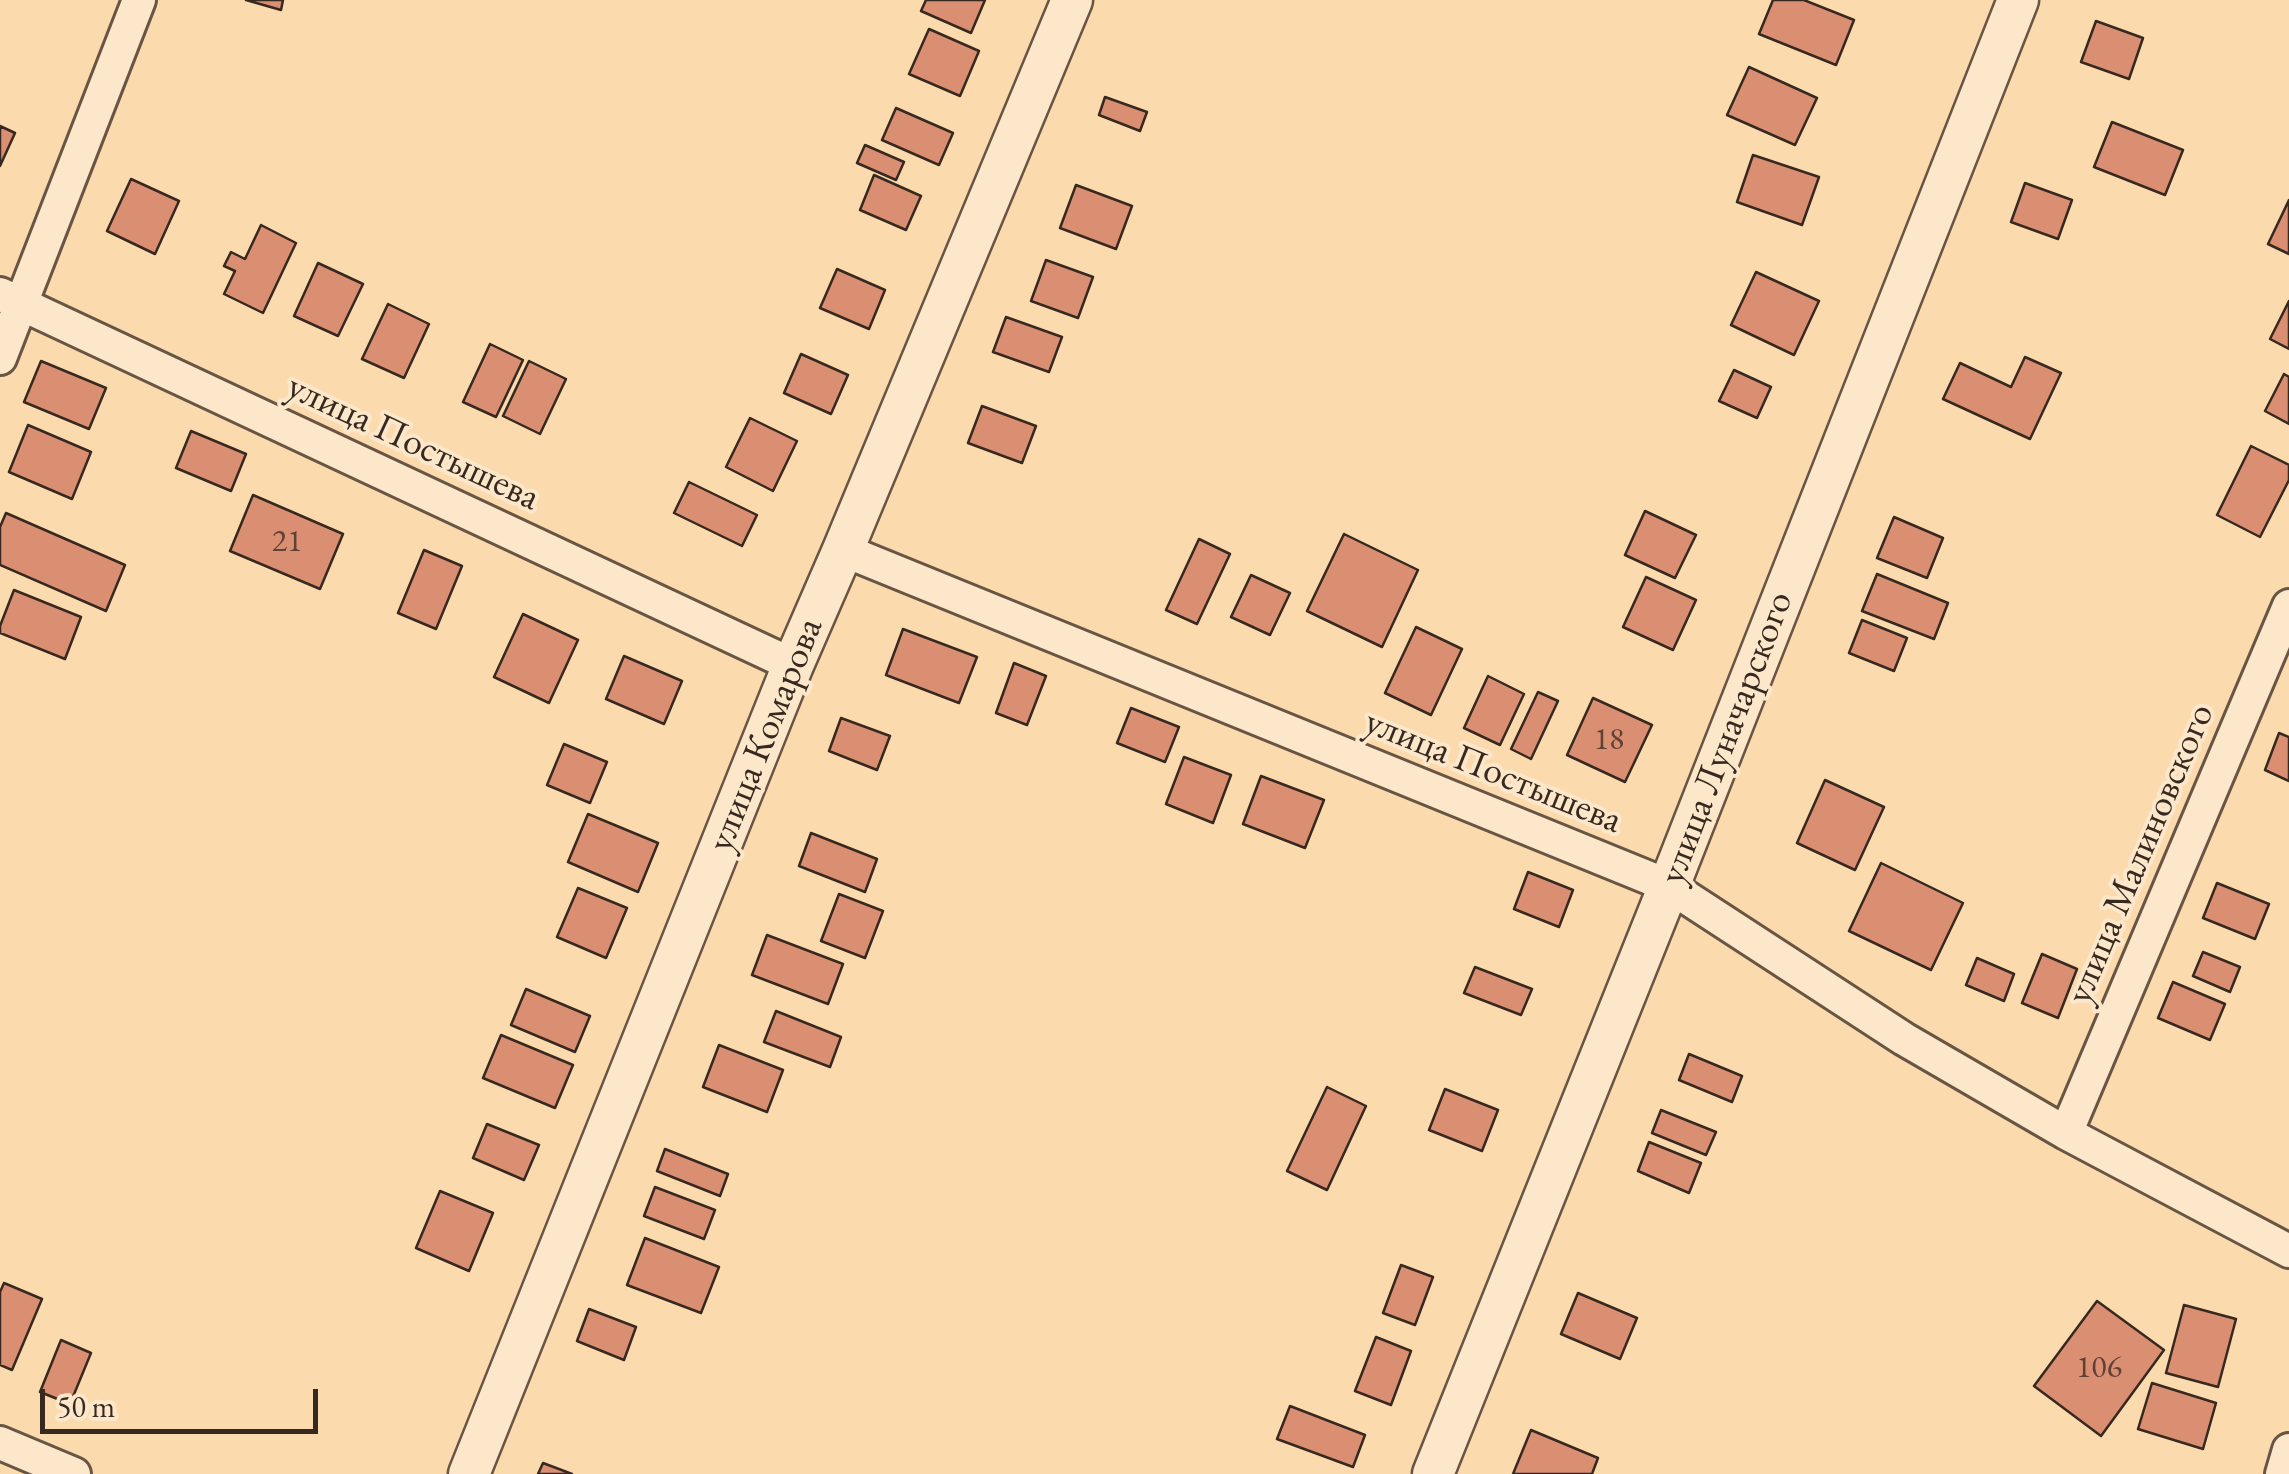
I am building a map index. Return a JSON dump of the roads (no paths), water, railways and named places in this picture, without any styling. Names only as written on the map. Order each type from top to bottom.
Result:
[{"type":"street","points":[[0,358],[11,299],[139,0]]},
{"type":"street","name":"улица Комарова","points":[[470,1474],[793,665],[1072,0]]},
{"type":"street","name":"улица Луначарского","points":[[1433,1474],[2018,0]]},
{"type":"street","name":"улица Постышева","points":[[11,299],[793,665]]},
{"type":"street","name":"улица Постышева","points":[[843,550],[1669,886],[1904,1040],[2066,1134],[2289,1251]]},
{"type":"street","name":"улица Малиновского","points":[[2066,1134],[2289,606]]},
{"type":"street","points":[[0,1442],[74,1474]]},
{"type":"street","points":[[2282,1474],[2289,1450]]}]
